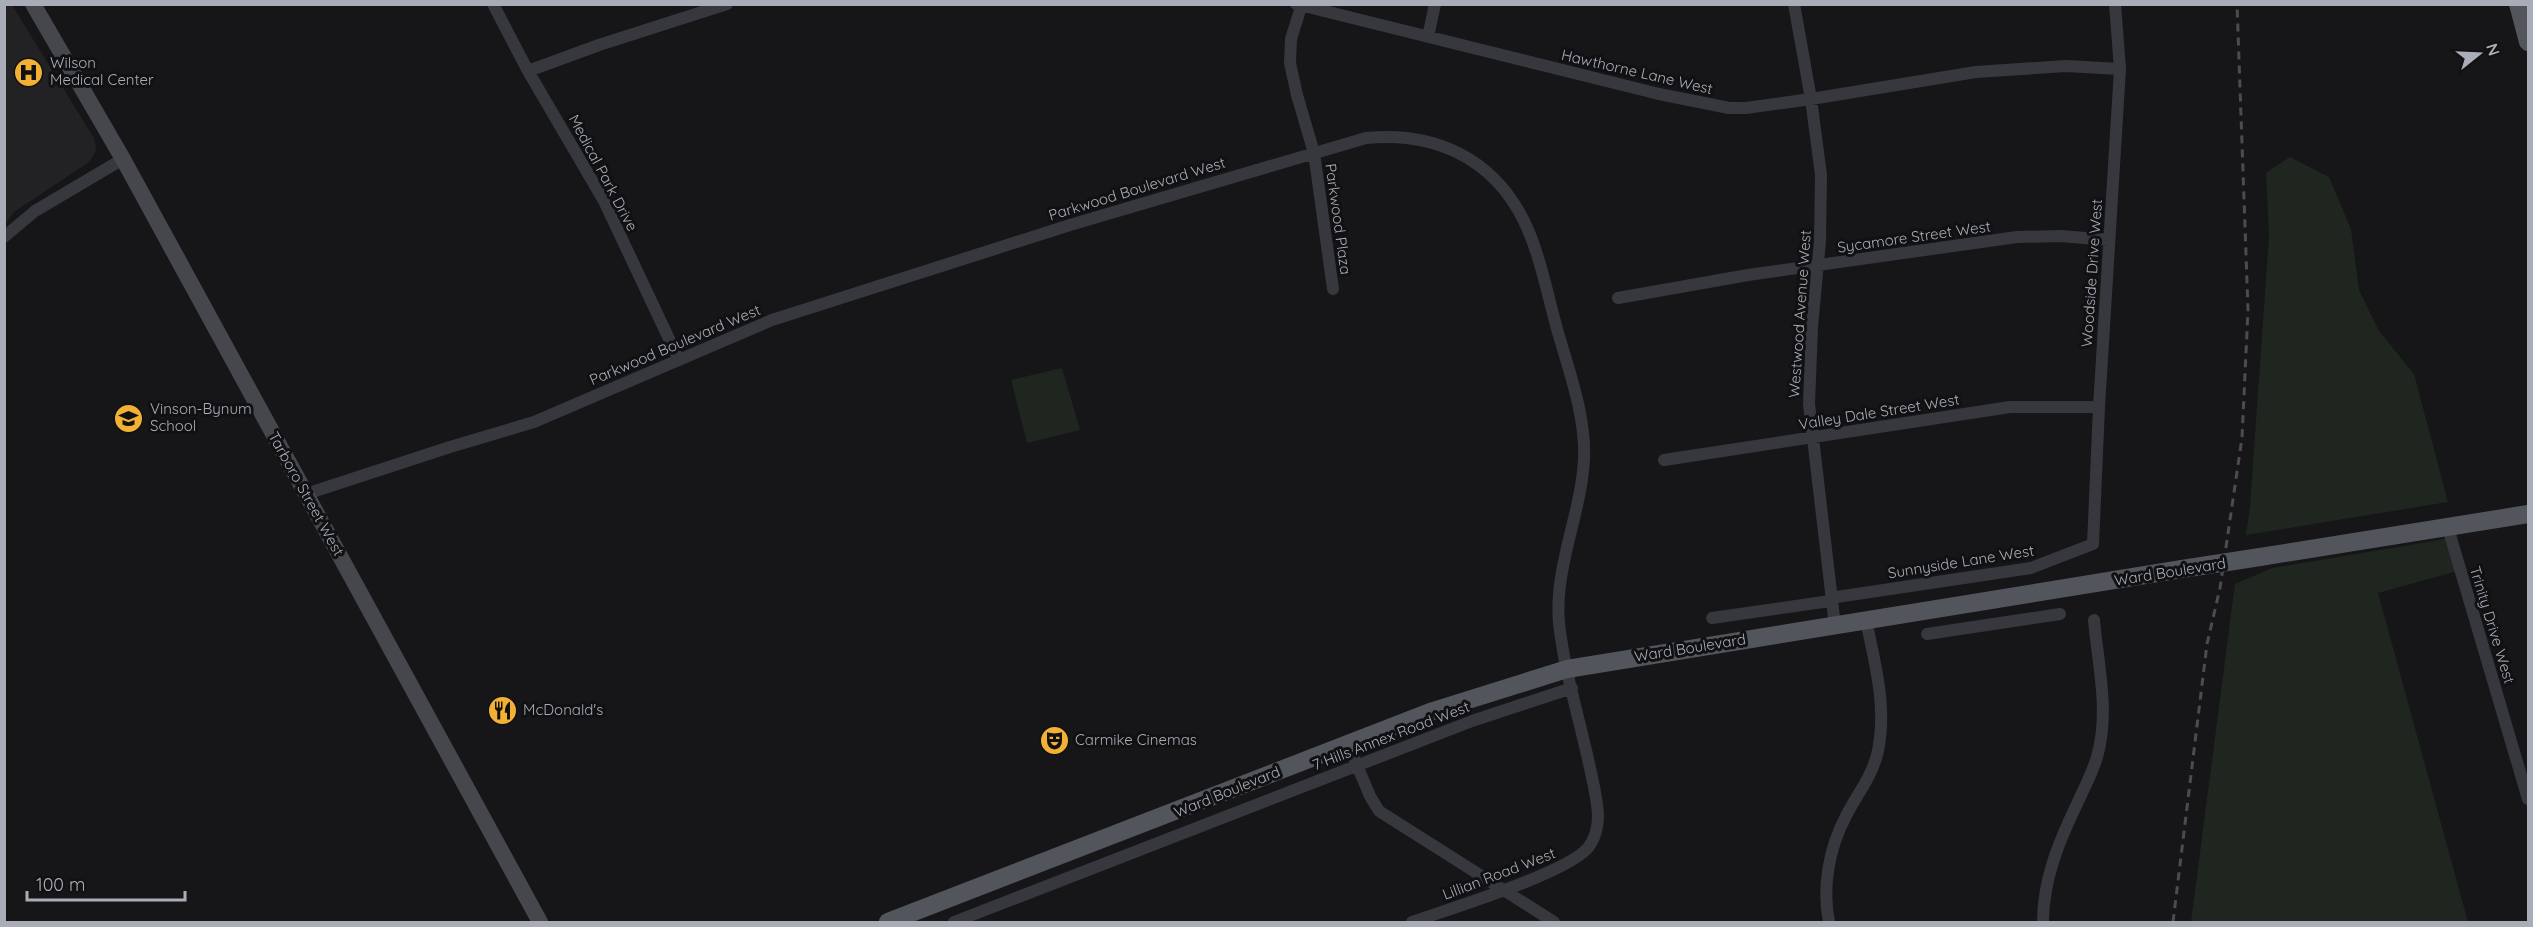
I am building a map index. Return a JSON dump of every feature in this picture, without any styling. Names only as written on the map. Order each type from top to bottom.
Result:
[{"type":"main road","name":"Tarboro Street West","points":[[33,4],[123,159],[540,922]]},
{"type":"main road","points":[[2518,4],[2529,42]]},
{"type":"main road","name":"Ward Boulevard","points":[[888,922],[1465,700],[1567,669],[2529,514]]},
{"type":"street","name":"Medical Park Drive","points":[[493,4],[528,71],[604,201],[679,360]]},
{"type":"street","points":[[528,71],[599,45],[727,4]]},
{"type":"street","points":[[1428,37],[1435,4]]},
{"type":"street","name":"Westwood Avenue West","points":[[1794,4],[1811,99],[1821,175],[1809,404],[1834,626]]},
{"type":"street","name":"Woodside Drive West","points":[[2093,544],[2120,69],[2115,4]]},
{"type":"street","name":"Hawthorne Lane West","points":[[1298,6],[1701,104],[1746,108],[1976,72],[2066,66],[2120,69]]},
{"type":"street","name":"Parkwood Plaza","points":[[1298,6],[1291,39],[1290,63],[1314,153],[1333,289]]},
{"type":"street","name":"Parkwood Boulevard West","points":[[306,494],[534,422],[772,320],[863,290],[1059,228],[1366,138],[1409,136],[1433,142],[1464,156],[1488,173],[1514,203],[1525,222],[1532,241],[1574,389],[1584,446],[1583,472],[1558,603],[1567,669]]},
{"type":"street","points":[[4,237],[35,211],[123,159]]},
{"type":"street","name":"Sycamore Street West","points":[[1618,298],[1748,275],[2017,237],[2061,236],[2109,240]]},
{"type":"street","name":"Valley Dale Street West","points":[[1664,460],[2010,407],[2063,405],[2099,407]]},
{"type":"street","name":"Trinity Drive West","points":[[2448,528],[2529,799]]},
{"type":"street","name":"Sunnyside Lane West","points":[[1712,618],[2031,568],[2093,544]]},
{"type":"street","points":[[1973,604],[1976,626]]},
{"type":"street","points":[[1927,634],[2060,614]]},
{"type":"street","points":[[1829,922],[1826,884],[1834,846],[1845,818],[1871,772],[1880,738],[1882,708],[1866,620]]},
{"type":"street","points":[[2043,922],[2046,890],[2053,861],[2090,778],[2101,740],[2104,696],[2097,662],[2094,620]]},
{"type":"street","name":"Lillian Road West","points":[[1412,922],[1561,868],[1586,852],[1598,823],[1597,800],[1567,669]]},
{"type":"street","name":"7 Hills Annex Road West","points":[[954,922],[1472,721],[1572,688]]},
{"type":"street","points":[[1348,744],[1370,796],[1379,811],[1554,922]]},
{"type":"shaded area","name":"Wilson Medical Center","points":[[4,5],[12,5],[95,140],[96,151],[89,162],[14,212],[5,224]]},
{"type":"shaded area","points":[[2290,157],[2329,177],[2351,229],[2359,290],[2379,331],[2414,374],[2448,502],[2246,535],[2269,237],[2266,173]]},
{"type":"shaded area","points":[[1062,368],[1080,430],[1027,443],[1011,380]]},
{"type":"shaded area","points":[[2451,538],[2461,570],[2378,593],[2468,922],[2191,922],[2235,584],[2272,568]]},
{"type":"railway","points":[[2173,922],[2207,644],[2220,588],[2242,438],[2248,310],[2237,4]]},
{"type":"place","name":"Wilson Medical Center","points":[[29,72]]},
{"type":"place","name":"Vinson-Bynum School","points":[[129,418]]},
{"type":"place","name":"McDonald's","points":[[502,710]]},
{"type":"place","name":"Carmike Cinemas","points":[[1054,740]]}]
